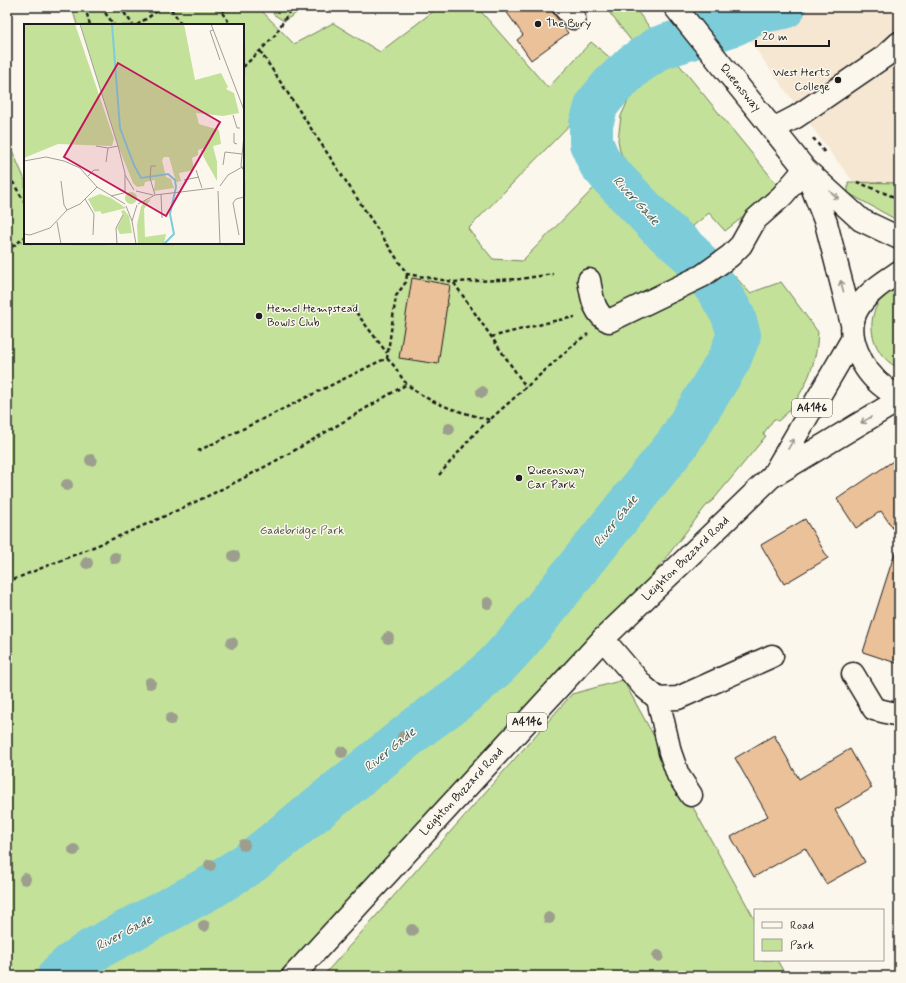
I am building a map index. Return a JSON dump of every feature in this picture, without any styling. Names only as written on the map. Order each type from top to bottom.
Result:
[{"type":"main road","name":"Queensway","points":[[677,9],[805,169],[861,220],[899,238]]},
{"type":"main road","points":[[773,129],[796,117],[885,56],[899,43]]},
{"type":"main road","name":"Queensway","points":[[805,169],[826,223],[857,352],[873,378],[886,389],[899,394]]},
{"type":"main road","points":[[589,280],[595,307],[603,317],[707,272],[730,256],[742,245],[755,220],[782,196],[805,169]]},
{"type":"main road","name":"Leighton Buzzard Road","points":[[771,477],[852,331],[857,309],[866,297],[880,284],[899,272]]},
{"type":"main road","name":"Leighton Buzzard Road","points":[[293,976],[603,639],[771,477],[899,400]]},
{"type":"main road","points":[[603,639],[643,686],[658,699],[670,752],[678,775],[691,795]]},
{"type":"main road","points":[[658,699],[678,698],[772,656]]},
{"type":"main road","points":[[853,674],[874,709],[899,715]]},
{"type":"path","points":[[85,7],[90,24]]},
{"type":"path","points":[[101,7],[113,24]]},
{"type":"path","points":[[120,7],[132,24]]},
{"type":"path","points":[[138,24],[162,7],[171,8],[181,24]]},
{"type":"path","points":[[218,7],[230,24]]},
{"type":"path","points":[[222,12],[228,7]]},
{"type":"path","points":[[244,66],[275,35],[292,7]]},
{"type":"path","points":[[260,51],[407,274],[406,282],[396,296],[387,359]]},
{"type":"path","points":[[7,177],[14,184],[24,201]]},
{"type":"path","points":[[7,251],[24,238]]},
{"type":"path","points":[[407,274],[454,282],[520,279],[553,274]]},
{"type":"path","points":[[454,282],[526,387]]},
{"type":"path","points":[[352,307],[388,353]]},
{"type":"path","points":[[491,337],[554,321],[603,317]]},
{"type":"path","points":[[439,475],[476,432],[603,317]]},
{"type":"path","points":[[198,451],[380,360],[387,359],[391,361],[407,384],[424,396],[441,405],[490,420]]},
{"type":"path","points":[[7,582],[133,531],[197,502],[258,471],[407,384]]},
{"type":"shaded area","name":"West Herts College","points":[[725,7],[899,7],[899,197],[855,184],[830,152]]},
{"type":"green space","name":"Gadebridge Park","points":[[72,7],[258,7],[294,44],[333,23],[380,52],[439,7],[477,7],[548,88],[591,42],[624,69],[468,229],[493,259],[522,261],[596,186],[626,165],[620,151],[618,140],[621,116],[631,94],[673,57],[780,188],[725,231],[709,213],[693,226],[693,230],[750,293],[781,282],[818,332],[816,353],[812,368],[805,385],[795,402],[778,421],[774,419],[763,434],[766,436],[714,499],[706,506],[603,639],[293,976],[7,976],[7,139],[24,178],[24,244],[244,244],[244,24],[77,24]]},
{"type":"green space","points":[[275,7],[303,7],[284,21],[273,14]]},
{"type":"green space","points":[[605,7],[634,7],[661,42],[644,57]]},
{"type":"green space","points":[[848,182],[899,183],[899,219],[895,219],[848,193]]},
{"type":"green space","points":[[899,286],[899,368],[890,363],[883,356],[877,347],[872,328],[876,308],[881,299]]},
{"type":"green space","points":[[623,680],[754,918],[754,961],[778,961],[786,976],[323,976],[572,694]]},
{"type":"building","name":"The Bury","points":[[503,7],[549,7],[568,33],[531,60],[517,40],[523,35]]},
{"type":"building","points":[[412,278],[450,285],[438,364],[399,358]]},
{"type":"building","points":[[899,457],[899,537],[881,511],[856,528],[837,499]]},
{"type":"building","points":[[805,519],[828,558],[784,584],[761,545]]},
{"type":"building","points":[[895,552],[899,553],[899,664],[863,652]]},
{"type":"building","points":[[774,735],[799,779],[850,749],[872,788],[835,810],[865,862],[826,884],[805,848],[754,877],[731,837],[768,816],[735,758]]},
{"type":"waterway","name":"River Gade","points":[[59,976],[71,965],[91,951],[211,887],[251,862],[420,726],[464,694],[496,666],[519,641],[678,443],[729,360],[739,335],[733,315],[718,290],[690,253],[659,226],[600,163],[591,143],[591,124],[597,104],[611,87],[634,65],[659,48],[734,24],[761,11],[784,7]]},
{"type":"place","name":"The Bury","points":[[538,24]]},
{"type":"place","name":"West Herts College","points":[[838,80]]},
{"type":"place","name":"Hemel Hempstead Bowls Club","points":[[259,316]]},
{"type":"place","name":"Queensway Car Park","points":[[519,478]]}]
